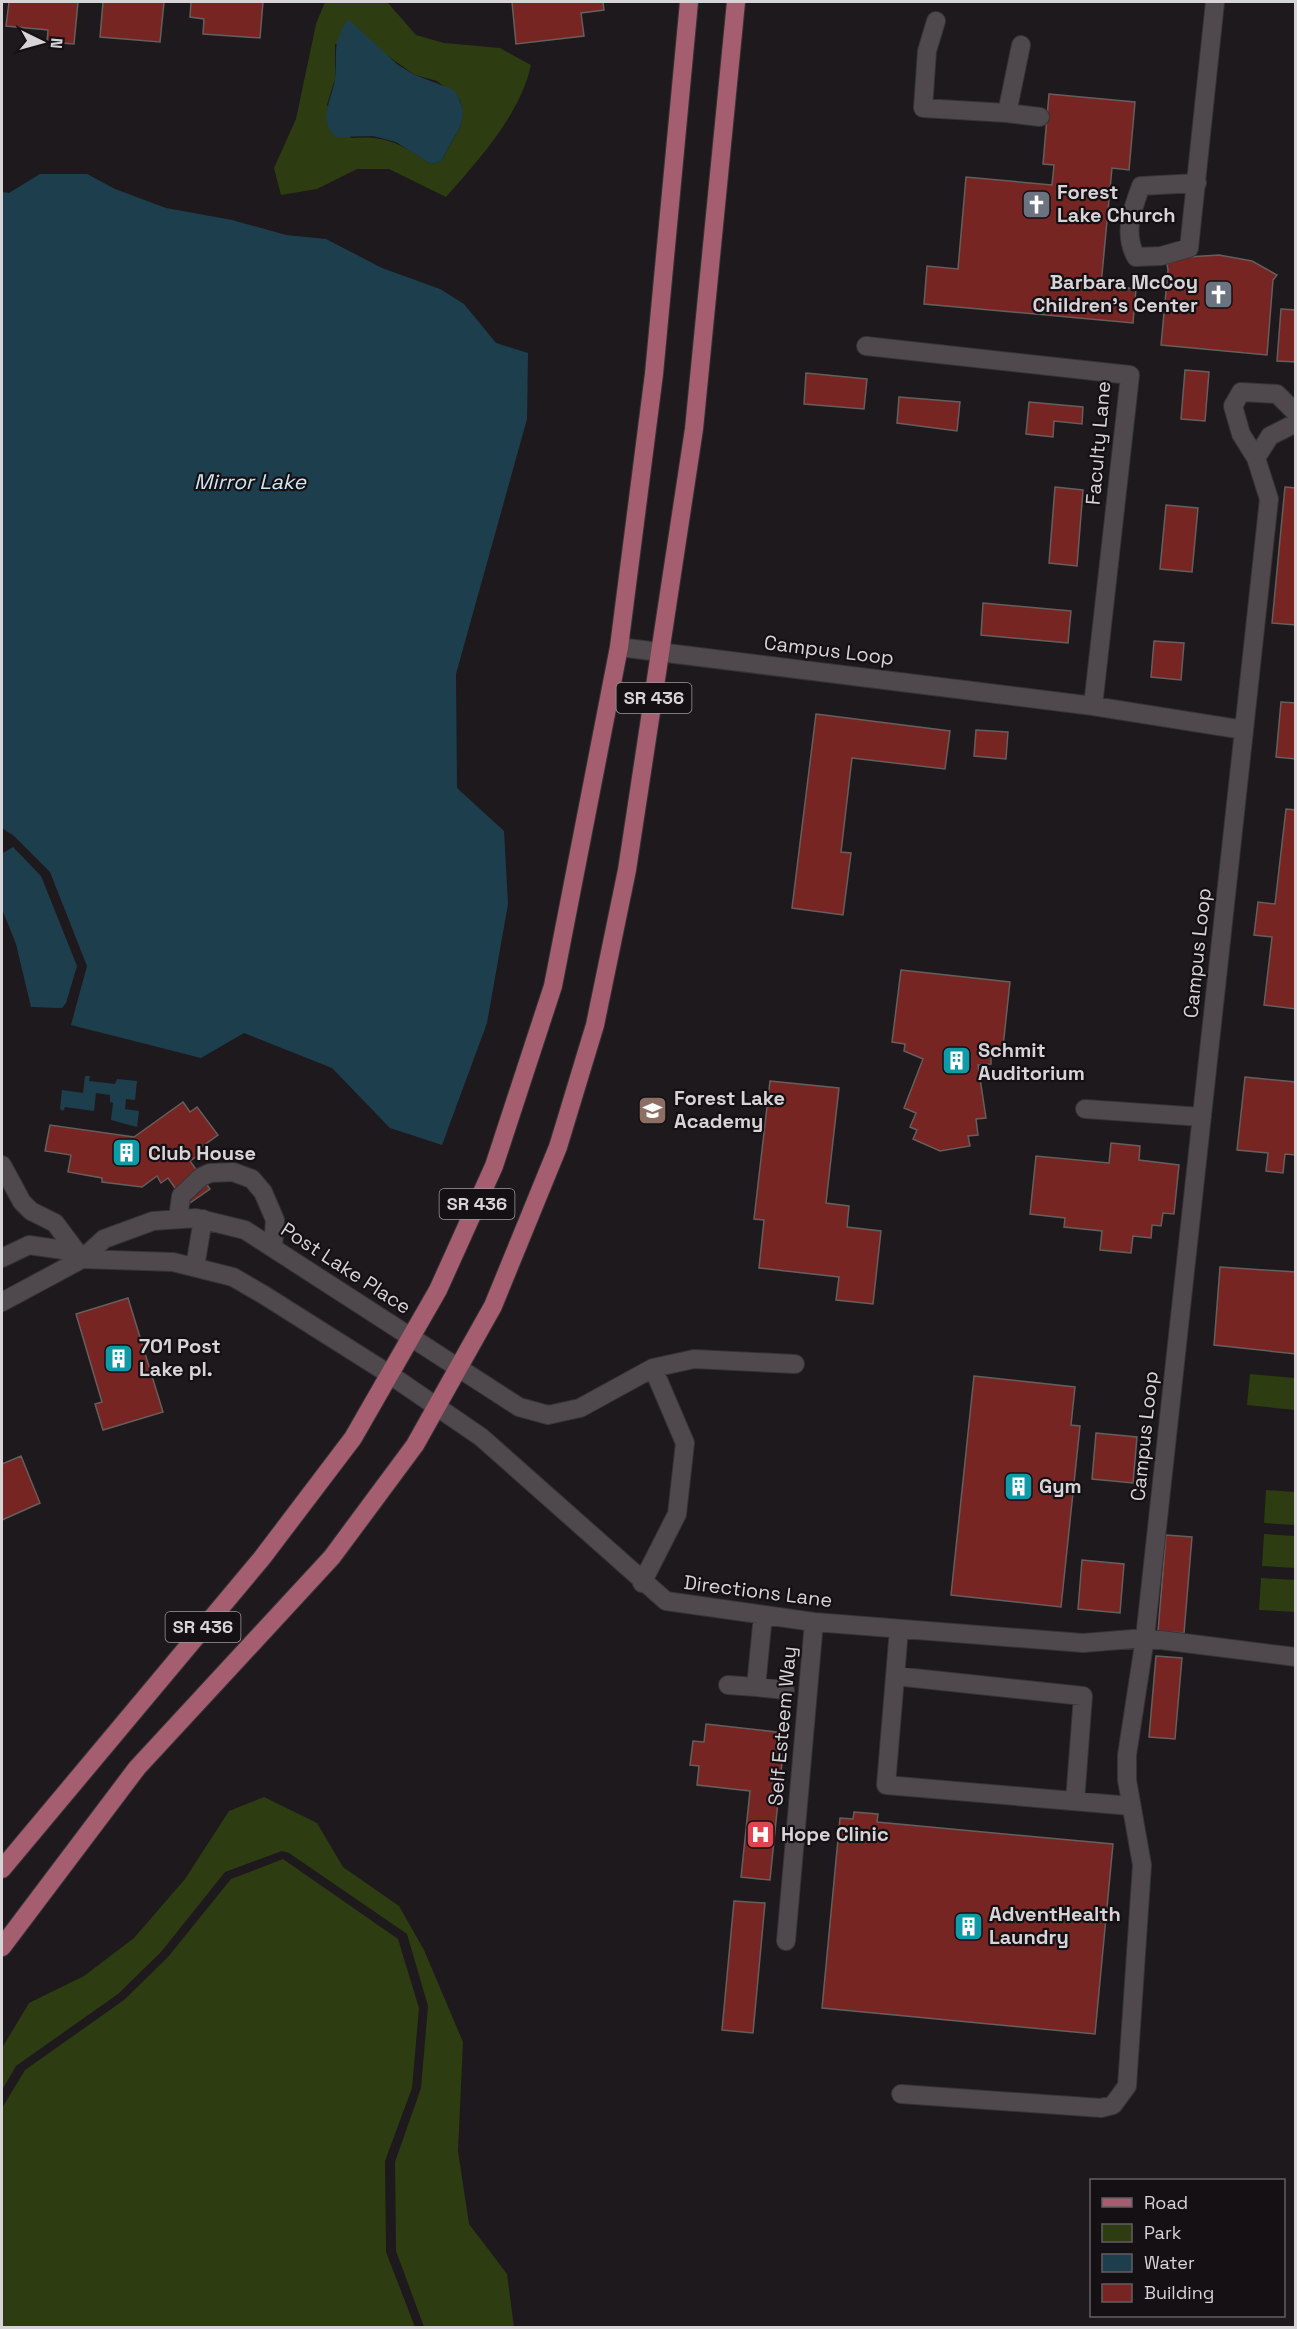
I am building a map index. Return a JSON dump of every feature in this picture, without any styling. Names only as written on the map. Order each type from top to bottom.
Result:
[{"type":"main road","name":"SR 436","points":[[2,1869],[262,1558],[353,1438],[438,1290],[494,1166],[553,987],[619,647],[654,374],[688,2]]},
{"type":"main road","name":"SR 436","points":[[2,1947],[137,1768],[332,1557],[415,1445],[493,1306],[558,1147],[595,1025],[627,870],[694,429],[736,2]]},
{"type":"street","points":[[1197,183],[1141,186],[1130,214],[1129,243],[1136,257],[1161,256],[1189,248],[1197,183],[1215,2]]},
{"type":"street","points":[[936,21],[927,51],[923,108],[1040,117]]},
{"type":"street","points":[[1007,114],[1021,45]]},
{"type":"street","name":"Faculty Lane","points":[[866,346],[1130,375],[1093,706]]},
{"type":"street","points":[[1244,730],[1269,499],[1256,458],[1241,434],[1233,406],[1241,392],[1277,394],[1296,413]]},
{"type":"street","points":[[1256,458],[1270,436],[1296,423]]},
{"type":"street","name":"Campus Loop","points":[[619,647],[1093,706],[1244,730],[1145,1638],[1127,1755],[1131,1806],[1142,1865],[1127,2086],[1123,2095],[1113,2105],[1101,2109],[901,2094]]},
{"type":"street","points":[[1085,1109],[1202,1117]]},
{"type":"street","points":[[2,1165],[22,1202],[31,1211],[55,1223],[80,1256]]},
{"type":"street","points":[[178,1219],[181,1196],[201,1177],[210,1173],[233,1172],[252,1179],[263,1192],[275,1220],[273,1247]]},
{"type":"street","points":[[195,1268],[203,1219]]},
{"type":"street","name":"Post Lake Place","points":[[2,1302],[80,1256],[104,1239],[153,1221],[203,1219],[245,1230],[519,1407],[548,1415],[580,1408],[653,1368],[694,1359],[795,1364]]},
{"type":"street","points":[[2,1258],[29,1245],[80,1256],[173,1262],[233,1277],[389,1374],[437,1407]]},
{"type":"street","points":[[642,1583],[677,1514],[685,1443],[653,1368]]},
{"type":"street","name":"Directions Lane","points":[[437,1407],[481,1437],[642,1583],[666,1601],[814,1622],[1083,1643],[1145,1638],[1296,1657]]},
{"type":"street","points":[[756,1687],[763,1615]]},
{"type":"street","name":"Self Esteem Way","points":[[786,1941],[814,1622]]},
{"type":"street","points":[[899,1629],[886,1785],[1131,1806]]},
{"type":"street","points":[[896,1676],[1083,1695],[1075,1801]]},
{"type":"street","points":[[728,1685],[785,1690]]},
{"type":"green space","points":[[325,2],[387,2],[416,35],[444,43],[500,48],[531,65],[526,83],[508,119],[497,136],[446,197],[389,169],[357,169],[317,189],[281,195],[274,168],[296,119],[316,24]],"holes":[[[335,44],[385,54],[415,75],[437,81],[460,100],[462,110],[460,126],[442,161],[431,164],[403,147],[385,140],[351,138],[327,105],[335,79]]]},
{"type":"green space","points":[[1250,1374],[1295,1378],[1295,1410],[1247,1405]]},
{"type":"green space","points":[[1266,1490],[1295,1492],[1295,1525],[1264,1523]]},
{"type":"green space","points":[[1264,1534],[1295,1536],[1295,1568],[1262,1566]]},
{"type":"green space","points":[[1261,1578],[1295,1580],[1295,1612],[1259,1610]]},
{"type":"green space","points":[[264,1797],[317,1823],[343,1867],[399,1906],[424,1950],[463,2042],[458,2151],[469,2224],[507,2274],[514,2327],[424,2327],[396,2251],[395,2162],[421,2088],[428,2006],[407,1934],[289,1853],[282,1851],[225,1872],[161,1952],[118,1994],[16,2066],[2,2090],[2,2048],[29,2003],[84,1976],[134,1938],[185,1879],[229,1811]]},
{"type":"green space","points":[[283,1859],[398,1939],[419,2008],[412,2088],[385,2161],[386,2252],[415,2327],[2,2327],[2,2108],[25,2070],[124,2000],[168,1957],[231,1879]]},
{"type":"water","points":[[348,19],[398,65],[415,75],[454,90],[460,101],[462,119],[442,161],[431,164],[396,142],[373,136],[336,137],[330,130],[327,124],[327,109],[335,79],[336,48],[339,36]]},
{"type":"water","name":"Mirror Lake","points":[[40,174],[87,174],[115,189],[166,208],[232,220],[286,235],[326,239],[382,268],[440,289],[464,304],[496,343],[528,353],[527,419],[456,674],[457,788],[504,831],[508,904],[487,1023],[442,1145],[390,1128],[332,1068],[244,1033],[201,1058],[71,1025],[87,966],[50,872],[14,836],[2,828],[2,192],[9,193]]},
{"type":"water","points":[[13,847],[41,876],[77,966],[66,1003],[62,1008],[31,1007],[16,944],[2,909],[3,853]]},
{"type":"water","points":[[85,1076],[90,1076],[89,1081],[115,1084],[117,1079],[137,1081],[135,1100],[126,1099],[125,1109],[139,1111],[137,1127],[111,1120],[113,1103],[110,1102],[110,1095],[96,1093],[94,1111],[65,1107],[63,1111],[60,1109],[62,1090],[83,1093]]},
{"type":"building","points":[[9,2],[78,2],[74,44],[47,42],[48,30],[6,26]]},
{"type":"building","points":[[103,2],[164,2],[160,42],[100,37]]},
{"type":"building","points":[[191,2],[263,2],[260,38],[203,34],[204,19],[190,17]]},
{"type":"building","points":[[512,2],[603,2],[604,10],[581,13],[584,36],[516,44]]},
{"type":"building","name":"Forest Lake Church","points":[[1049,94],[1135,102],[1129,170],[1112,168],[1101,285],[1136,289],[1133,323],[924,304],[927,266],[958,269],[966,177],[1052,185],[1054,165],[1043,164]]},
{"type":"building","name":"Barbara McCoy Children's Center","points":[[1219,255],[1252,261],[1277,275],[1273,280],[1267,355],[1161,345],[1167,264],[1187,257]]},
{"type":"building","points":[[1281,309],[1296,310],[1296,362],[1277,361]]},
{"type":"building","points":[[1185,370],[1209,372],[1205,421],[1181,419]]},
{"type":"building","points":[[806,373],[867,379],[864,409],[804,404]]},
{"type":"building","points":[[899,397],[960,402],[957,431],[897,423]]},
{"type":"building","points":[[1029,402],[1083,407],[1082,424],[1054,421],[1053,437],[1026,434]]},
{"type":"building","points":[[1055,487],[1083,490],[1077,566],[1049,563]]},
{"type":"building","points":[[1285,487],[1296,488],[1296,625],[1272,623]]},
{"type":"building","points":[[1166,505],[1198,508],[1192,572],[1160,569]]},
{"type":"building","points":[[983,603],[1071,611],[1068,643],[981,635]]},
{"type":"building","points":[[1154,641],[1184,643],[1181,680],[1151,677]]},
{"type":"building","points":[[1281,702],[1296,703],[1296,759],[1276,757]]},
{"type":"building","points":[[816,714],[950,731],[945,769],[852,758],[841,852],[851,853],[843,915],[792,908]]},
{"type":"building","points":[[976,730],[1008,732],[1006,759],[974,756]]},
{"type":"building","points":[[1286,809],[1296,810],[1296,1009],[1264,1005],[1272,937],[1254,935],[1258,902],[1275,904]]},
{"type":"building","name":"Schmit Auditorium","points":[[901,970],[1010,982],[1002,1056],[991,1055],[991,1064],[978,1065],[986,1118],[976,1119],[978,1135],[968,1136],[970,1146],[940,1151],[913,1139],[917,1130],[910,1127],[916,1113],[904,1108],[923,1059],[904,1051],[905,1044],[892,1042]]},
{"type":"building","points":[[1245,1077],[1296,1082],[1296,1155],[1285,1154],[1283,1173],[1266,1171],[1268,1153],[1237,1150]]},
{"type":"building","points":[[770,1081],[839,1088],[826,1203],[849,1206],[847,1227],[881,1231],[873,1304],[836,1300],[839,1277],[759,1268],[764,1220],[754,1219]]},
{"type":"building","name":"Club House","points":[[183,1102],[190,1112],[197,1107],[218,1135],[196,1151],[199,1155],[190,1161],[210,1189],[187,1205],[168,1178],[161,1183],[157,1176],[142,1187],[102,1182],[102,1178],[68,1172],[71,1155],[45,1151],[50,1125],[134,1137]]},
{"type":"building","points":[[1111,1143],[1140,1146],[1139,1160],[1179,1165],[1174,1214],[1163,1213],[1161,1226],[1152,1225],[1151,1238],[1133,1236],[1131,1253],[1100,1250],[1102,1231],[1064,1227],[1065,1218],[1030,1214],[1036,1156],[1109,1163]]},
{"type":"building","points":[[1220,1267],[1296,1272],[1296,1354],[1214,1345]]},
{"type":"building","name":"701 Post Lake pl.","points":[[128,1298],[163,1412],[103,1430],[95,1404],[102,1402],[76,1314]]},
{"type":"building","name":"Gym","points":[[974,1376],[1075,1387],[1071,1425],[1080,1426],[1061,1607],[951,1595]]},
{"type":"building","points":[[1096,1433],[1137,1437],[1133,1483],[1092,1479]]},
{"type":"building","points":[[21,1456],[40,1503],[2,1520],[2,1464]]},
{"type":"building","points":[[1166,1535],[1192,1537],[1184,1633],[1158,1631]]},
{"type":"building","points":[[1082,1560],[1124,1564],[1120,1613],[1078,1609]]},
{"type":"building","points":[[1156,1656],[1182,1658],[1175,1739],[1149,1737]]},
{"type":"building","name":"Hope Clinic","points":[[706,1724],[785,1733],[770,1880],[741,1877],[750,1791],[697,1785],[699,1766],[690,1765],[693,1741],[704,1742]]},
{"type":"building","name":"AdventHealth Laundry","points":[[854,1812],[878,1814],[877,1822],[1113,1844],[1095,2034],[822,2008],[840,1818],[853,1819]]},
{"type":"building","points":[[734,1901],[765,1903],[753,2033],[722,2030]]},
{"type":"place","name":"Forest Lake Church","points":[[1036,204]]},
{"type":"place","name":"Barbara McCoy Children's Center","points":[[1219,294]]},
{"type":"place","name":"Schmit Auditorium","points":[[957,1061]]},
{"type":"place","name":"Forest Lake Academy","points":[[653,1110]]},
{"type":"place","name":"Club House","points":[[127,1153]]},
{"type":"place","name":"701 Post Lake pl.","points":[[118,1358]]},
{"type":"place","name":"Gym","points":[[1018,1486]]},
{"type":"place","name":"Hope Clinic","points":[[760,1834]]},
{"type":"place","name":"AdventHealth Laundry","points":[[968,1926]]}]
